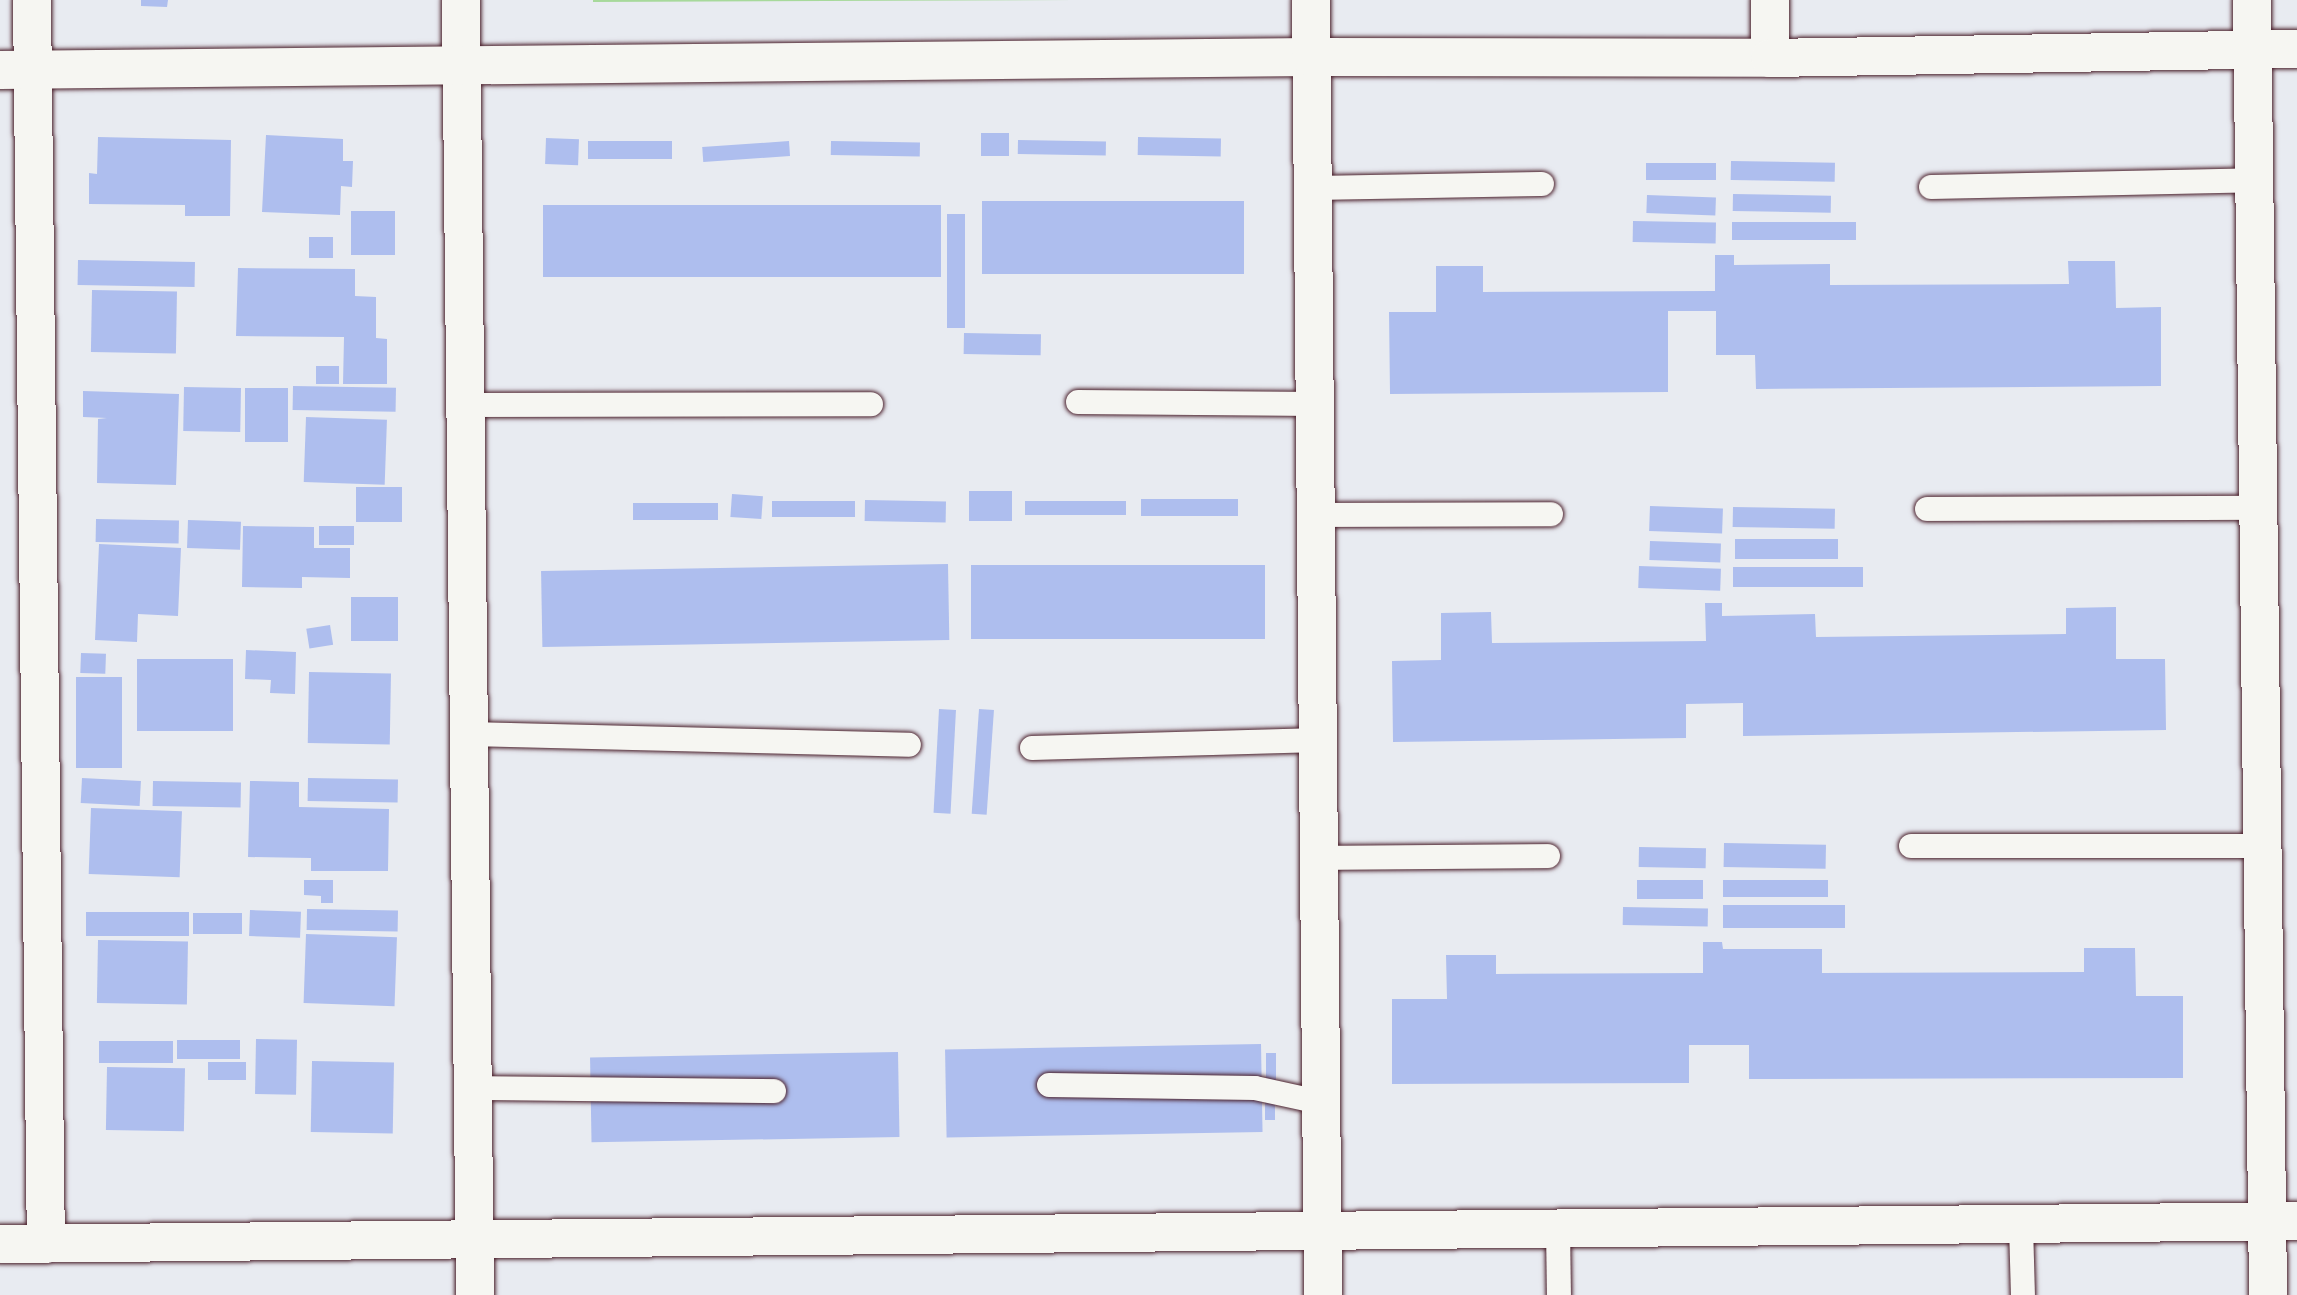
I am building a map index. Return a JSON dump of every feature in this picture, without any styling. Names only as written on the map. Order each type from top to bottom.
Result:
[{"type":"street","points":[[32,0],[16,70],[46,1244]]},
{"type":"street","points":[[461,0],[475,1295]]},
{"type":"street","points":[[1311,0],[1324,1103],[1323,1295]]},
{"type":"street","points":[[1770,0],[1770,58]]},
{"type":"street","points":[[2252,0],[2263,846],[2282,1222],[2267,1295]]},
{"type":"street","points":[[16,70],[1311,57],[1770,58],[2297,49]]},
{"type":"street","points":[[0,1244],[1323,1228],[2282,1222]]},
{"type":"lane","points":[[1931,187],[2255,180]]},
{"type":"lane","points":[[1312,188],[1542,184]]},
{"type":"lane","points":[[1078,402],[1316,404]]},
{"type":"lane","points":[[465,405],[871,404]]},
{"type":"lane","points":[[1927,509],[2259,508]]},
{"type":"lane","points":[[1317,515],[1551,514]]},
{"type":"lane","points":[[469,734],[909,745]]},
{"type":"lane","points":[[1032,748],[1320,740]]},
{"type":"lane","points":[[1911,846],[2263,846]]},
{"type":"lane","points":[[1321,858],[1548,856]]},
{"type":"lane","points":[[1049,1085],[1255,1087],[1324,1103]]},
{"type":"lane","points":[[474,1088],[774,1091]]},
{"type":"lane","points":[[2021,1225],[2023,1295]]},
{"type":"lane","points":[[1559,1227],[1559,1295]]},
{"type":"green space","points":[[593,0],[1074,0],[593,2]]},
{"type":"building","points":[[141,0],[168,0],[167,7],[141,6]]},
{"type":"building","points":[[981,133],[1009,133],[1009,156],[981,156]]},
{"type":"building","points":[[266,135],[343,139],[343,161],[353,161],[352,187],[341,186],[340,215],[262,212]]},
{"type":"building","points":[[98,137],[231,140],[230,216],[185,216],[185,205],[89,204],[89,173],[97,174]]},
{"type":"building","points":[[1138,137],[1221,138],[1221,156],[1138,155]]},
{"type":"building","points":[[546,138],[579,139],[578,165],[545,164]]},
{"type":"building","points":[[1018,140],[1106,142],[1106,156],[1018,154]]},
{"type":"building","points":[[588,141],[672,141],[672,159],[588,159]]},
{"type":"building","points":[[789,141],[790,156],[703,162],[702,147]]},
{"type":"building","points":[[831,141],[920,143],[920,157],[831,155]]},
{"type":"building","points":[[1731,161],[1835,163],[1835,182],[1731,180]]},
{"type":"building","points":[[1646,163],[1716,163],[1716,180],[1646,180]]},
{"type":"building","points":[[1733,194],[1831,196],[1831,213],[1733,211]]},
{"type":"building","points":[[1647,195],[1716,197],[1715,215],[1646,213]]},
{"type":"building","points":[[982,201],[1244,201],[1244,274],[982,274]]},
{"type":"building","points":[[543,205],[941,205],[941,277],[543,277]]},
{"type":"building","points":[[351,211],[395,211],[395,255],[351,255]]},
{"type":"building","points":[[947,214],[965,214],[965,328],[947,328]]},
{"type":"building","points":[[1633,221],[1716,222],[1716,243],[1633,242]]},
{"type":"building","points":[[1732,222],[1856,222],[1856,240],[1732,240]]},
{"type":"building","points":[[309,237],[333,237],[333,258],[309,258]]},
{"type":"building","points":[[1715,255],[1734,255],[1734,265],[1830,264],[1830,285],[2069,284],[2068,261],[2115,261],[2116,308],[2161,307],[2161,386],[1756,389],[1755,355],[1716,355],[1716,311],[1668,311],[1668,392],[1390,394],[1389,312],[1436,312],[1436,266],[1483,266],[1483,292],[1715,291]]},
{"type":"building","points":[[78,260],[195,262],[195,287],[78,285]]},
{"type":"building","points":[[238,268],[355,269],[355,296],[376,297],[376,338],[387,339],[387,384],[343,384],[344,337],[236,336]]},
{"type":"building","points":[[92,290],[177,291],[176,353],[91,352]]},
{"type":"building","points":[[964,333],[1041,334],[1041,355],[964,354]]},
{"type":"building","points":[[316,366],[339,366],[339,384],[316,384]]},
{"type":"building","points":[[293,386],[396,388],[396,412],[293,410]]},
{"type":"building","points":[[184,387],[241,388],[240,432],[183,431]]},
{"type":"building","points":[[245,388],[288,388],[288,442],[245,442]]},
{"type":"building","points":[[83,391],[179,394],[176,485],[97,483],[98,419],[107,418],[83,417]]},
{"type":"building","points":[[306,417],[387,420],[385,485],[304,482]]},
{"type":"building","points":[[356,487],[402,487],[402,522],[356,522]]},
{"type":"building","points":[[969,491],[1012,491],[1012,521],[969,521]]},
{"type":"building","points":[[732,494],[763,496],[761,519],[730,517]]},
{"type":"building","points":[[1141,499],[1238,499],[1238,516],[1141,516]]},
{"type":"building","points":[[865,500],[946,501],[946,522],[865,521]]},
{"type":"building","points":[[772,501],[855,501],[855,517],[772,517]]},
{"type":"building","points":[[1025,501],[1126,501],[1126,515],[1025,515]]},
{"type":"building","points":[[633,503],[718,503],[718,520],[633,520]]},
{"type":"building","points":[[1650,506],[1723,509],[1722,534],[1649,531]]},
{"type":"building","points":[[1733,507],[1835,509],[1835,529],[1733,527]]},
{"type":"building","points":[[96,519],[179,520],[179,543],[96,542]]},
{"type":"building","points":[[188,520],[241,522],[240,550],[187,548]]},
{"type":"building","points":[[243,526],[314,527],[314,548],[350,548],[350,578],[302,577],[302,588],[242,587]]},
{"type":"building","points":[[319,526],[354,526],[354,545],[319,545]]},
{"type":"building","points":[[1735,539],[1838,539],[1838,559],[1735,559]]},
{"type":"building","points":[[1650,541],[1721,543],[1720,562],[1649,560]]},
{"type":"building","points":[[99,544],[181,548],[178,616],[138,614],[137,642],[95,640]]},
{"type":"building","points":[[948,564],[949,640],[542,647],[541,571]]},
{"type":"building","points":[[971,565],[1265,565],[1265,639],[971,639]]},
{"type":"building","points":[[1639,566],[1721,569],[1720,591],[1638,588]]},
{"type":"building","points":[[1733,567],[1863,567],[1863,587],[1733,587]]},
{"type":"building","points":[[351,597],[398,597],[398,641],[351,641]]},
{"type":"building","points":[[1705,603],[1722,603],[1722,616],[1815,614],[1816,637],[2066,634],[2066,608],[2116,607],[2116,659],[2165,659],[2166,730],[1743,736],[1743,703],[1686,704],[1686,738],[1393,742],[1392,661],[1441,660],[1441,613],[1491,612],[1492,643],[1706,641]]},
{"type":"building","points":[[330,625],[333,645],[309,649],[306,629]]},
{"type":"building","points":[[246,650],[296,652],[295,694],[270,693],[271,680],[245,679]]},
{"type":"building","points":[[81,653],[106,654],[105,674],[80,673]]},
{"type":"building","points":[[137,659],[233,659],[233,731],[137,731]]},
{"type":"building","points":[[309,672],[391,673],[390,744],[308,743]]},
{"type":"building","points":[[76,677],[122,677],[122,768],[76,768]]},
{"type":"building","points":[[939,709],[956,710],[951,814],[934,813]]},
{"type":"building","points":[[979,709],[994,710],[987,815],[972,814]]},
{"type":"building","points":[[82,778],[141,781],[140,806],[81,803]]},
{"type":"building","points":[[308,778],[398,780],[398,803],[308,801]]},
{"type":"building","points":[[153,781],[241,783],[241,808],[153,806]]},
{"type":"building","points":[[250,781],[299,782],[299,807],[389,809],[388,871],[311,871],[311,858],[248,857]]},
{"type":"building","points":[[91,808],[182,811],[180,877],[89,874]]},
{"type":"building","points":[[1724,843],[1826,845],[1826,869],[1724,867]]},
{"type":"building","points":[[1639,847],[1706,848],[1706,868],[1639,867]]},
{"type":"building","points":[[304,880],[333,880],[333,903],[321,903],[321,896],[304,895]]},
{"type":"building","points":[[1637,880],[1703,880],[1703,899],[1637,899]]},
{"type":"building","points":[[1723,880],[1828,880],[1828,897],[1723,897]]},
{"type":"building","points":[[1723,905],[1845,905],[1845,928],[1723,928]]},
{"type":"building","points":[[1623,907],[1708,908],[1708,926],[1623,925]]},
{"type":"building","points":[[307,909],[398,911],[398,932],[307,930]]},
{"type":"building","points":[[250,910],[301,912],[300,938],[249,936]]},
{"type":"building","points":[[86,912],[189,912],[189,936],[86,936]]},
{"type":"building","points":[[193,913],[242,913],[242,934],[193,934]]},
{"type":"building","points":[[306,934],[397,937],[395,1006],[304,1003]]},
{"type":"building","points":[[98,940],[188,942],[187,1005],[97,1003]]},
{"type":"building","points":[[1703,942],[1722,942],[1723,949],[1822,949],[1822,973],[2084,972],[2084,948],[2135,948],[2136,996],[2183,996],[2183,1078],[1749,1079],[1749,1045],[1689,1045],[1689,1083],[1392,1084],[1392,999],[1447,999],[1446,955],[1496,955],[1496,974],[1703,973]]},
{"type":"building","points":[[256,1039],[297,1040],[296,1095],[255,1094]]},
{"type":"building","points":[[177,1040],[240,1040],[240,1059],[177,1059]]},
{"type":"building","points":[[99,1041],[173,1041],[173,1063],[99,1063]]},
{"type":"building","points":[[1261,1044],[1263,1132],[947,1138],[945,1050]]},
{"type":"building","points":[[898,1052],[899,1137],[592,1142],[590,1057]]},
{"type":"building","points":[[1266,1053],[1276,1053],[1276,1080],[1266,1080]]},
{"type":"building","points":[[312,1061],[394,1062],[393,1133],[311,1132]]},
{"type":"building","points":[[208,1062],[246,1062],[246,1080],[208,1080]]},
{"type":"building","points":[[107,1067],[185,1068],[184,1131],[106,1130]]},
{"type":"building","points":[[1265,1089],[1275,1089],[1275,1120],[1265,1120]]}]
